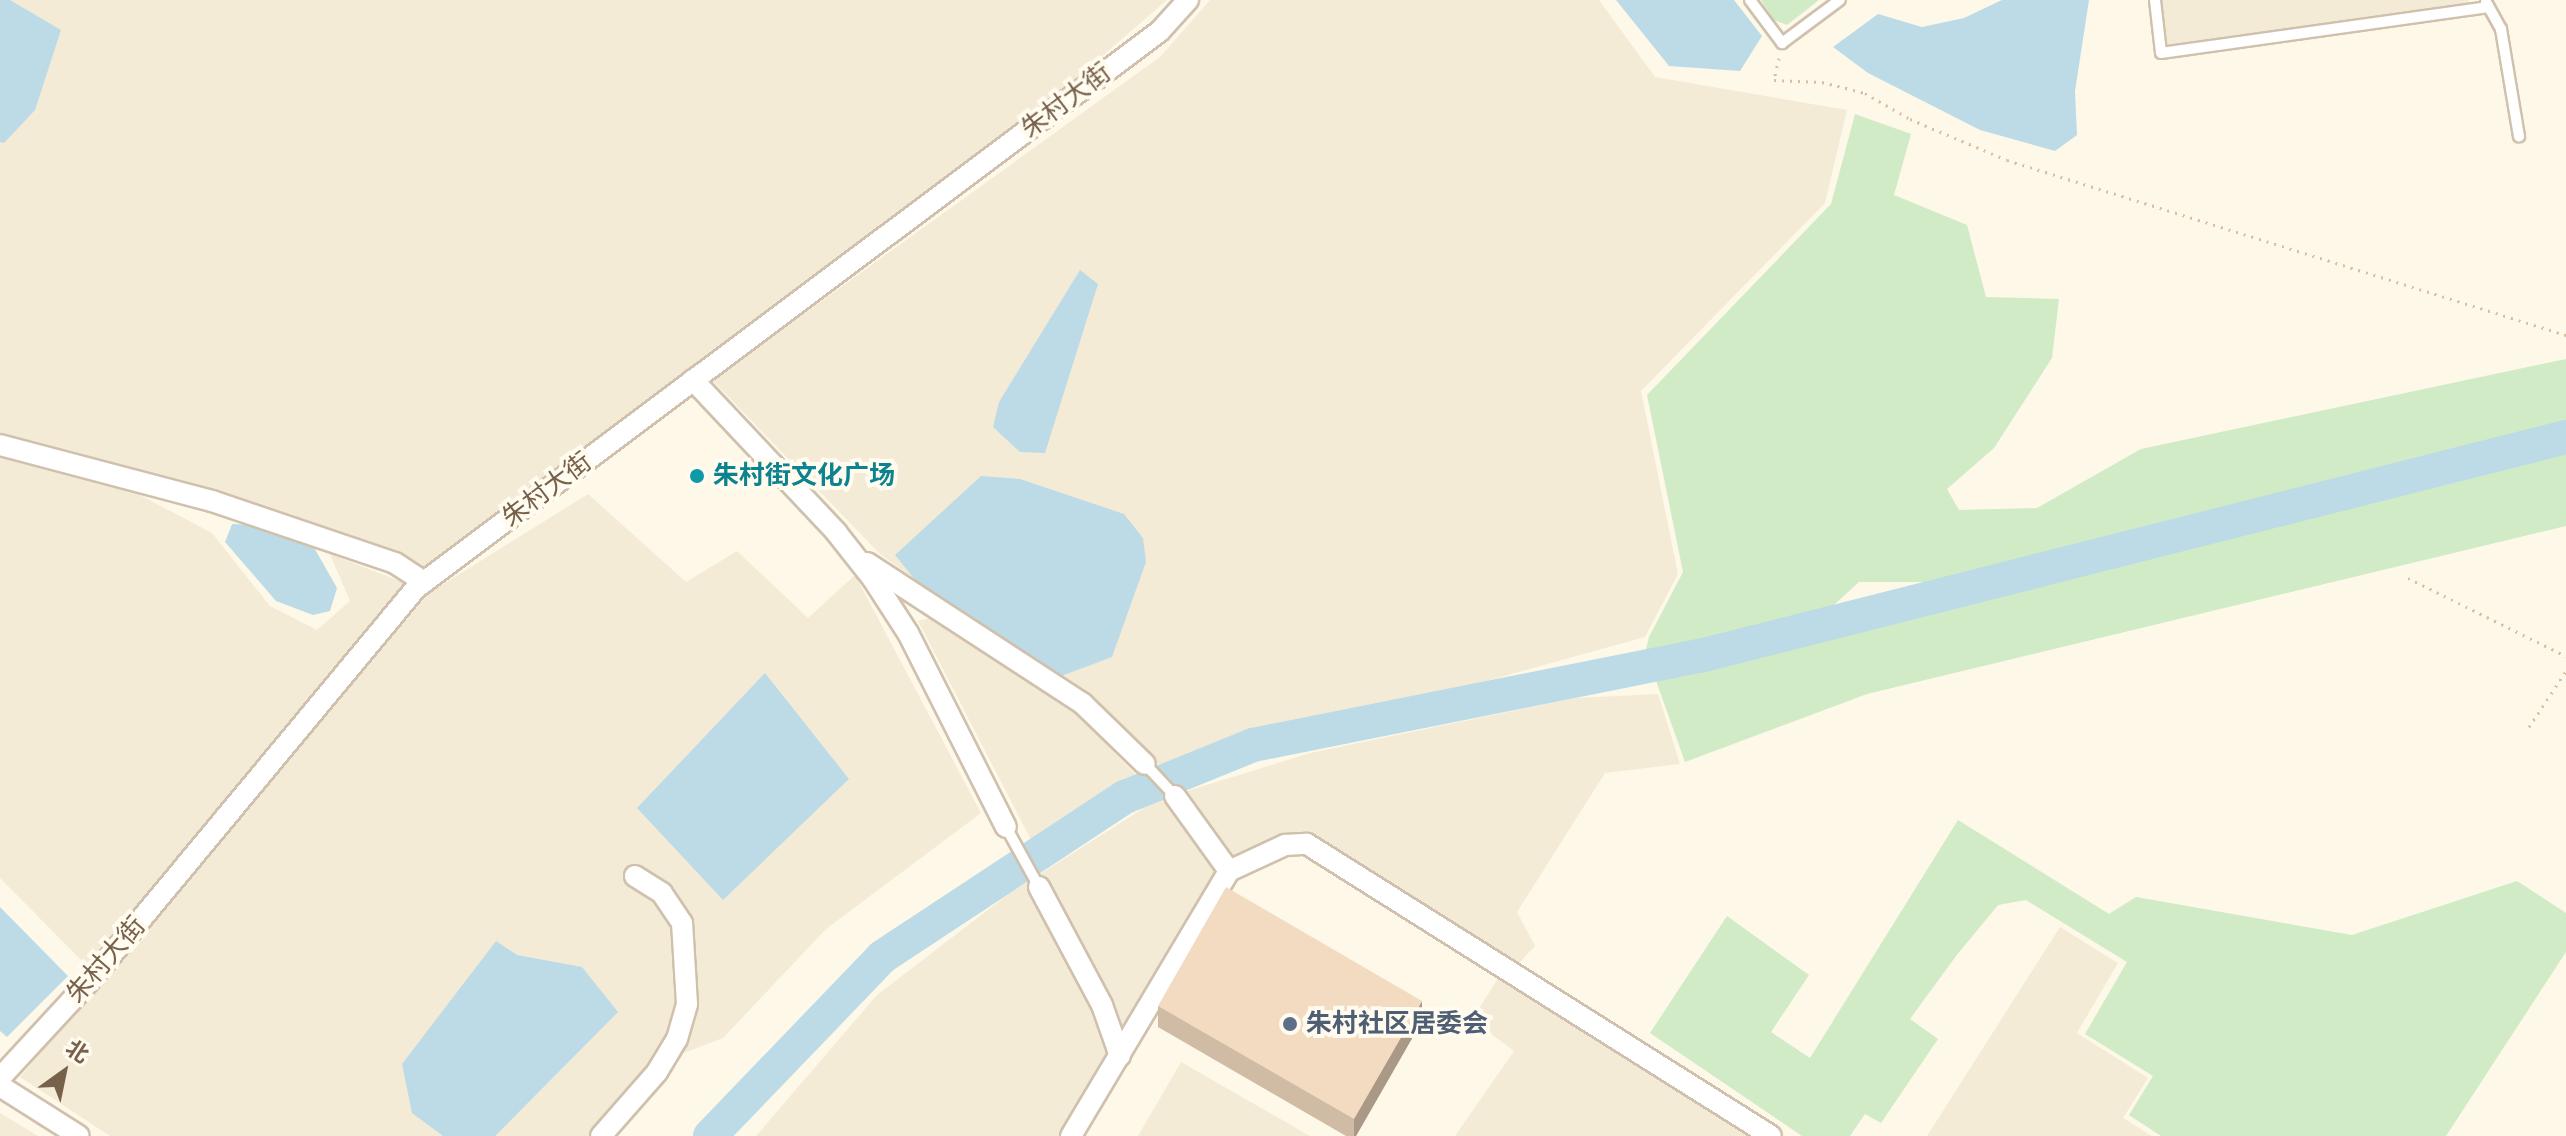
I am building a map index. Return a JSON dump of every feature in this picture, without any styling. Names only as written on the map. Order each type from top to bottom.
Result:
[{"type":"street","name":"朱村大街","points":[[0,1078],[94,976],[424,582],[1160,31],[1188,0]]},
{"type":"street","points":[[693,380],[853,555],[908,633],[1006,827]]},
{"type":"street","points":[[0,445],[212,501],[395,563],[424,582]]},
{"type":"street","points":[[853,555],[1083,704],[1145,764]]},
{"type":"street","points":[[1175,796],[1229,871]]},
{"type":"street","points":[[1071,1136],[1229,871],[1285,845],[1307,844],[1331,855],[1771,1136]]},
{"type":"street","points":[[601,1136],[657,1072],[677,1039],[687,1004],[682,923],[662,893],[635,876]]},
{"type":"street","points":[[1039,887],[1102,1005],[1120,1056]]},
{"type":"street","points":[[0,1086],[79,1136]]},
{"type":"lane","points":[[1750,0],[1782,43],[1840,0]]},
{"type":"lane","points":[[2155,0],[2161,53],[2486,3],[2501,29],[2519,137]]},
{"type":"lane","points":[[1145,764],[1175,796]]},
{"type":"lane","points":[[1006,827],[1039,887]]},
{"type":"path","points":[[1782,43],[1774,80],[1822,82],[1865,93],[1910,119],[2007,160],[2566,335]]},
{"type":"path","points":[[2408,578],[2566,656]]},
{"type":"path","points":[[2529,727],[2566,671]]},
{"type":"shaded area","points":[[0,0],[1167,0],[1052,99],[425,572],[273,510],[0,438]]},
{"type":"shaded area","points":[[1210,0],[1599,0],[1655,77],[1847,110],[1825,203],[1641,391],[1678,574],[1645,637],[1439,694],[1235,736],[1163,768],[1059,684],[880,554],[712,380],[1160,57]]},
{"type":"shaded area","points":[[2157,0],[2468,0],[2469,6],[2163,51]]},
{"type":"shaded area","points":[[0,453],[136,493],[212,533],[270,606],[317,630],[350,601],[330,554],[410,585],[88,967],[0,878]]},
{"type":"shaded area","points":[[588,494],[686,582],[737,551],[808,618],[855,575],[981,813],[826,929],[723,1038],[652,1065],[589,1136],[110,1136],[20,1077],[429,593]]},
{"type":"shaded area","points":[[933,617],[1064,702],[1140,779],[1031,840],[918,621]]},
{"type":"shaded area","points":[[1658,694],[1680,764],[1605,773],[1517,912],[1535,946],[1519,963],[1316,837],[1279,840],[1205,894],[1060,1136],[756,1136],[877,995],[1010,893],[1155,801],[1310,753],[1576,698]]},
{"type":"shaded area","points":[[2060,927],[2118,963],[2077,1033],[2148,1078],[2123,1118],[2152,1136],[1927,1136]]},
{"type":"shaded area","points":[[1503,970],[1761,1136],[1455,1136],[1514,1051],[1472,1020]]},
{"type":"shaded area","points":[[1181,1062],[1310,1136],[1138,1136]]},
{"type":"shaded area","points":[[0,1113],[38,1136],[0,1136]]},
{"type":"green space","points":[[1761,0],[1819,0],[1787,25],[1774,20]]},
{"type":"green space","points":[[1855,114],[1911,134],[1894,195],[1967,225],[1986,297],[2059,299],[2052,358],[1994,448],[1947,489],[1959,510],[2037,508],[2141,449],[2566,359],[2566,427],[1948,582],[1859,582],[1823,615],[1643,661],[1649,637],[1683,572],[1647,395],[1831,204]]},
{"type":"green space","points":[[2566,450],[2566,526],[1867,694],[1685,762],[1654,675]]},
{"type":"green space","points":[[1958,820],[2109,914],[2136,897],[2352,935],[2517,881],[2566,913],[2566,952],[2446,1136],[2161,1136],[2129,1115],[2153,1076],[2085,1034],[2127,962],[2026,900],[1998,905],[1956,956],[1910,1019],[1938,1039],[1881,1123],[1865,1114],[1850,1136],[1802,1136],[1650,1033],[1727,916],[1809,975],[1771,1032],[1810,1058]]},
{"type":"water","points":[[0,0],[10,0],[61,30],[35,110],[4,143],[0,142]]},
{"type":"water","points":[[1616,0],[1734,0],[1762,36],[1740,71],[1669,66]]},
{"type":"water","points":[[2002,0],[2089,0],[2075,91],[2077,135],[2055,151],[1980,130],[1868,73],[1833,47],[1878,14],[1922,27],[1964,18]]},
{"type":"water","points":[[1080,270],[1098,284],[1045,453],[1020,452],[993,427],[999,402]]},
{"type":"water","points":[[981,476],[1020,479],[1124,514],[1143,538],[1146,562],[1112,657],[1056,678],[916,581],[895,555]]},
{"type":"water","points":[[232,524],[259,525],[312,544],[337,588],[330,611],[313,615],[276,601],[225,542]]},
{"type":"water","points":[[765,673],[849,779],[723,900],[637,808]]},
{"type":"water","points":[[0,907],[68,976],[7,1037],[0,1031]]},
{"type":"water","points":[[496,941],[517,955],[582,967],[618,1012],[495,1136],[443,1136],[412,1113],[402,1064]]},
{"type":"building","name":"朱村社区居委会","points":[[1226,887],[1422,1001],[1354,1119],[1158,1006]]},
{"type":"waterway","points":[[710,1136],[882,957],[1125,797],[1253,745],[1700,656],[2566,437]]},
{"type":"place","name":"朱村街文化广场","points":[[697,476]]},
{"type":"place","name":"朱村社区居委会","points":[[1290,1024]]}]
